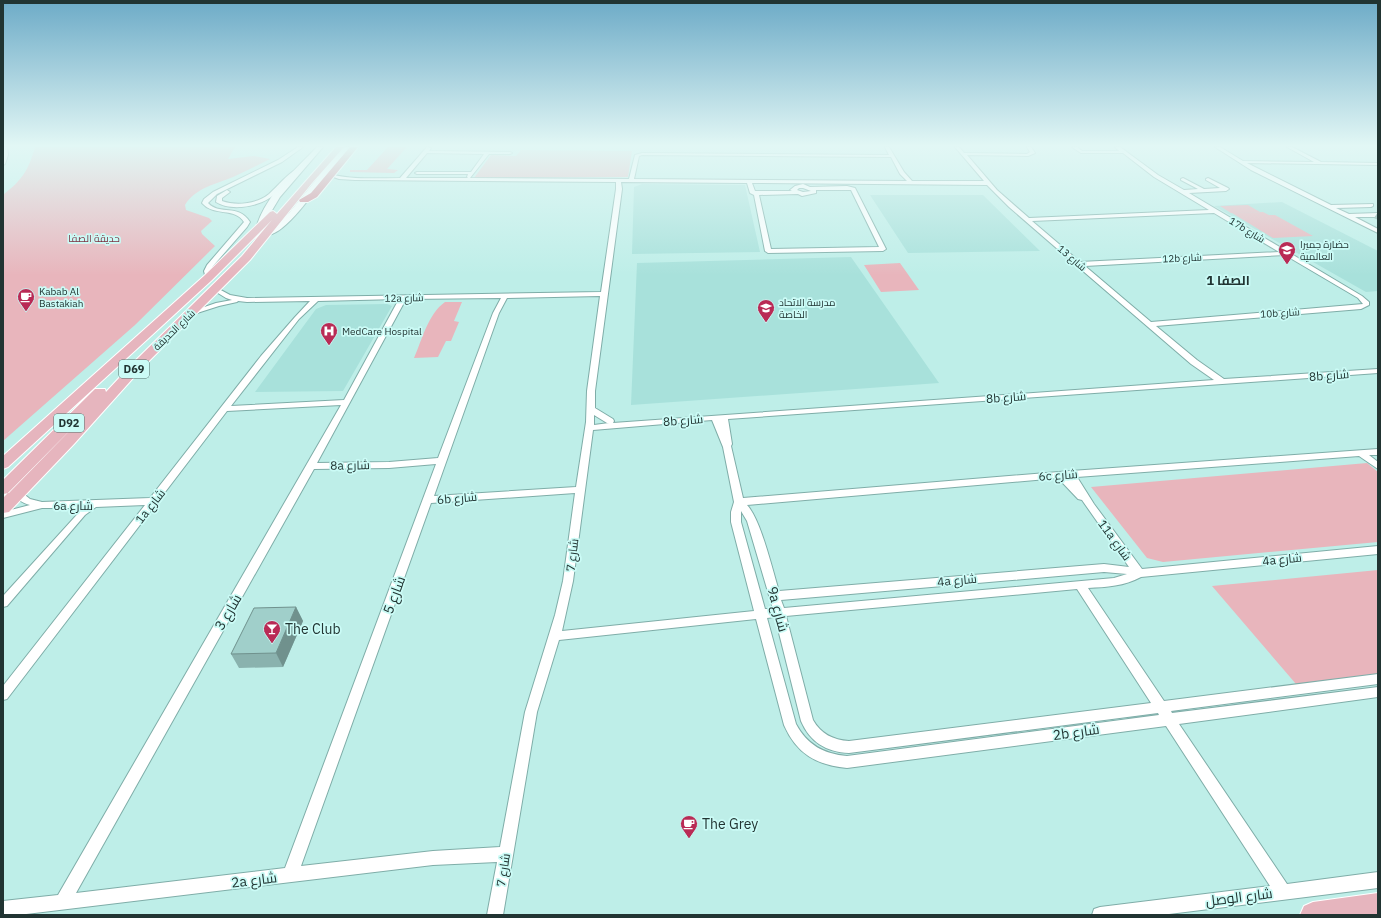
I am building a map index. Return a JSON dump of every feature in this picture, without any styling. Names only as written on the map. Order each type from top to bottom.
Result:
[{"type":"highway","points":[[304,200],[314,195],[318,190]]},
{"type":"main road","points":[[284,190],[265,214],[264,229],[278,228],[312,190]]},
{"type":"main road","name":"شارع الحديقة","points":[[3,508],[69,441],[139,364],[246,258],[264,229],[296,190]]},
{"type":"main road","name":"شارع الحديقة","points":[[3,464],[264,229],[301,190]]},
{"type":"main road","name":"D92","points":[[3,489],[118,375],[139,364]]},
{"type":"main road","points":[[1313,915],[1378,906]]},
{"type":"street","points":[[208,278],[207,270],[210,265],[247,222],[243,216],[238,213],[210,208],[205,203],[206,200],[221,190]]},
{"type":"street","points":[[231,190],[221,195],[218,200],[223,204],[229,205],[243,204],[268,197],[275,190]]},
{"type":"street","name":"شارع 7","points":[[495,915],[531,712],[561,615],[568,582],[579,493],[590,425],[590,409],[603,296],[619,190]]},
{"type":"street","points":[[751,190],[752,192],[756,193],[781,190]]},
{"type":"street","points":[[756,193],[768,251],[882,249],[883,248],[852,190]]},
{"type":"street","name":"شارع 13","points":[[995,190],[1028,221],[1218,383]]},
{"type":"street","name":"17b شارع","points":[[1179,190],[1360,297]]},
{"type":"street","points":[[1183,192],[1217,190]]},
{"type":"street","points":[[1296,190],[1378,231]]},
{"type":"street","points":[[1360,200],[1378,208]]},
{"type":"street","points":[[1329,207],[1371,205]]},
{"type":"street","points":[[1028,221],[1217,212]]},
{"type":"street","points":[[1348,216],[1378,215]]},
{"type":"street","name":"12b شارع","points":[[1078,264],[1286,253]]},
{"type":"street","name":"12a شارع","points":[[215,290],[228,298],[247,300]]},
{"type":"street","name":"12a شارع","points":[[192,313],[224,303],[247,300],[603,296]]},
{"type":"street","name":"شارع 5","points":[[290,876],[430,496],[501,297]]},
{"type":"street","name":"10b شارع","points":[[1147,322],[1364,306],[1366,303],[1360,297]]},
{"type":"street","name":"شارع 3","points":[[62,902],[344,404],[392,321],[400,314],[407,298]]},
{"type":"street","name":"1a شارع","points":[[297,318],[308,299]]},
{"type":"street","name":"1a شارع","points":[[3,695],[297,318],[316,299]]},
{"type":"street","name":"8b شارع","points":[[590,425],[1378,371]]},
{"type":"street","points":[[227,407],[344,404]]},
{"type":"street","points":[[590,409],[609,424]]},
{"type":"street","name":"9a شارع","points":[[720,417],[721,436],[727,447],[739,502],[735,517],[790,725]]},
{"type":"street","name":"8b شارع","points":[[587,441],[609,424]]},
{"type":"street","points":[[1369,452],[1378,460]]},
{"type":"street","points":[[1369,452],[1378,466]]},
{"type":"street","name":"6c شارع","points":[[739,502],[1071,474],[1369,452]]},
{"type":"street","name":"8a شارع","points":[[310,466],[441,464]]},
{"type":"street","name":"11a شارع","points":[[1071,474],[1090,506],[1139,573]]},
{"type":"street","name":"11a شارع","points":[[1060,475],[1090,506]]},
{"type":"street","name":"6a شارع","points":[[18,493],[28,501],[42,505]]},
{"type":"street","name":"6b شارع","points":[[430,496],[579,493]]},
{"type":"street","name":"9a شارع","points":[[739,502],[751,516],[775,596],[807,721]]},
{"type":"street","points":[[3,603],[82,513],[98,504]]},
{"type":"street","name":"6a شارع","points":[[3,515],[42,505],[151,505]]},
{"type":"street","name":"4a شارع","points":[[555,636],[840,606],[1121,581],[1139,573],[1378,550]]},
{"type":"street","name":"4a شارع","points":[[775,596],[1104,568],[1122,569],[1139,573]]},
{"type":"street","points":[[1080,585],[1283,892]]},
{"type":"street","points":[[835,591],[840,606]]},
{"type":"street","name":"2b شارع","points":[[807,721],[814,733],[820,738],[834,746],[849,747],[1378,679]]},
{"type":"street","name":"2b شارع","points":[[790,725],[798,740],[811,752],[829,760],[847,762],[1378,692]]},
{"type":"street","name":"2a شارع","points":[[3,909],[433,858],[506,854]]},
{"type":"street","name":"شارع الوصل","points":[[1100,915],[1378,880]]},
{"type":"shaded area","points":[[634,190],[746,190],[760,252],[632,254]]},
{"type":"shaded area","points":[[870,195],[983,195],[1040,251],[908,253]]},
{"type":"shaded area","points":[[1282,202],[1378,251],[1378,291],[1366,292],[1214,206]]},
{"type":"shaded area","name":"مدرسة الاتحاد الخاصة","points":[[851,257],[939,383],[631,405],[637,263]]},
{"type":"shaded area","name":"MedCare Hospital","points":[[387,304],[392,306],[343,391],[255,392],[316,309],[326,305]]},
{"type":"green space","name":"حديقة الصفا","points":[[9,190],[202,190],[189,199],[185,205],[186,210],[209,218],[212,221],[201,231],[202,234],[215,246],[135,325],[3,441],[3,195]]},
{"type":"green space","points":[[1248,205],[1260,212],[1231,213],[1220,206]]},
{"type":"green space","points":[[1263,212],[1269,215],[1275,215],[1313,236],[1273,238],[1232,213]]},
{"type":"green space","points":[[900,263],[919,290],[881,292],[864,265]]},
{"type":"green space","points":[[445,302],[462,302],[454,321],[459,322],[451,341],[446,341],[438,357],[414,358],[430,320],[439,307]]},
{"type":"green space","points":[[1367,463],[1378,472],[1378,542],[1163,562],[1147,558],[1091,487]]},
{"type":"green space","points":[[1378,570],[1378,675],[1296,684],[1212,586]]},
{"type":"building","points":[[296,607],[276,653],[231,654],[254,608]]},
{"type":"place","name":"حضارة جميرا العالمية","points":[[1287,265]]},
{"type":"place","name":"Kabab Al Bastakiah","points":[[26,312]]},
{"type":"place","name":"مدرسة الاتحاد الخاصة","points":[[766,323]]},
{"type":"place","name":"MedCare Hospital","points":[[329,346]]},
{"type":"place","name":"The Club","points":[[272,644]]},
{"type":"place","name":"The Grey","points":[[689,839]]},
{"type":"district","name":"الصفا 1","points":[[1228,280]]}]
